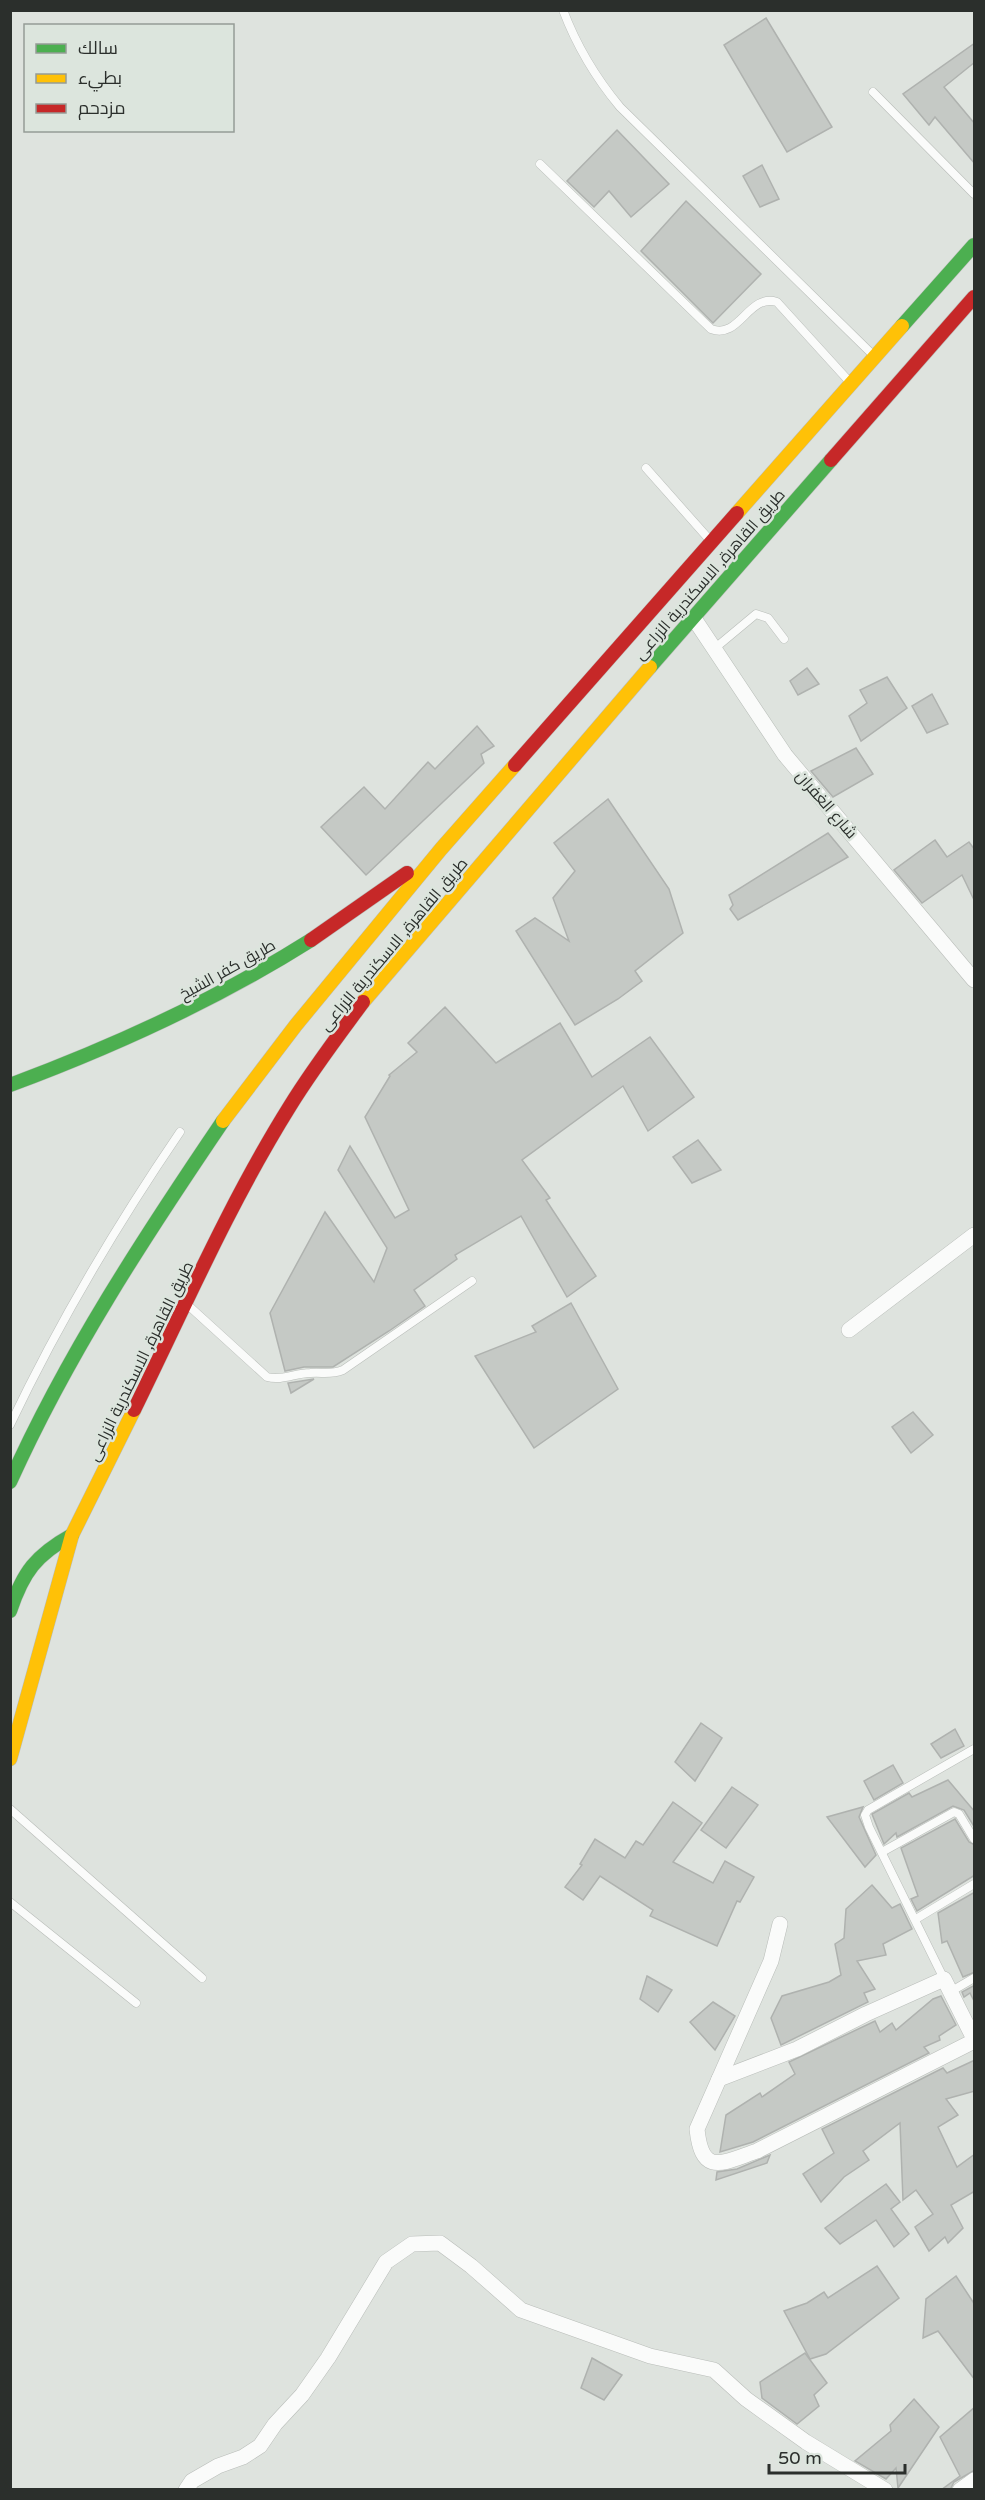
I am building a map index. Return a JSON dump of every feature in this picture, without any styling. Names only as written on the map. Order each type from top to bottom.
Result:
[{"type":"highway","name":"طريق القاهرة, الاسكندرية الزراعى","points":[[10,1482],[69,1364],[175,1192],[233,1107],[296,1025],[441,849],[975,245]]},
{"type":"highway","name":"طريق القاهرة, الاسكندرية الزراعى","points":[[10,1759],[72,1535],[251,1173],[290,1106],[331,1045],[376,986],[693,617],[975,297]]},
{"type":"highway","name":"طريق كفر الشيخ","points":[[10,1085],[78,1061],[205,1002],[327,931],[441,849]]},
{"type":"highway","points":[[10,1611],[19,1580],[33,1562],[51,1546],[72,1535]]},
{"type":"street","name":"شارع الغفران","points":[[693,617],[785,755],[975,980]]},
{"type":"street","points":[[849,1330],[975,1235]]},
{"type":"street","points":[[719,2079],[797,2049],[866,2014],[947,1985],[975,2040],[757,2151],[714,2163],[704,2158],[699,2150],[697,2129],[719,2079],[771,1961],[780,1924]]},
{"type":"street","points":[[186,2490],[192,2481],[218,2466],[243,2457],[260,2446],[275,2424],[302,2395],[328,2358],[386,2262],[412,2244],[440,2243],[471,2266],[521,2310],[650,2356],[714,2370],[746,2399],[806,2442],[885,2490]]},
{"type":"street","points":[[960,2490],[975,2480]]},
{"type":"lane","points":[[563,10],[584,58],[620,107],[876,358]]},
{"type":"lane","points":[[873,92],[975,194]]},
{"type":"lane","points":[[540,164],[711,329],[725,331],[732,328],[762,301],[777,302],[852,385]]},
{"type":"lane","points":[[646,468],[711,541]]},
{"type":"lane","points":[[714,649],[756,614],[768,618],[784,639]]},
{"type":"lane","points":[[10,1425],[80,1287],[128,1208],[180,1132]]},
{"type":"lane","points":[[187,1304],[267,1377],[281,1378],[312,1372],[333,1374],[343,1370],[472,1281]]},
{"type":"lane","points":[[975,1749],[868,1810],[865,1815],[868,1827],[947,1985],[975,1978]]},
{"type":"lane","points":[[10,1809],[202,1978]]},
{"type":"lane","points":[[882,1852],[954,1812],[959,1814],[975,1839]]},
{"type":"lane","points":[[916,1919],[975,1884]]},
{"type":"lane","points":[[10,1902],[136,2003]]},
{"type":"building","points":[[766,18],[832,127],[787,152],[724,45]]},
{"type":"building","points":[[975,43],[975,62],[944,87],[975,124],[975,164],[935,117],[929,125],[903,94]]},
{"type":"building","points":[[617,130],[669,184],[631,217],[609,191],[594,207],[567,181]]},
{"type":"building","points":[[762,165],[779,199],[760,207],[743,176]]},
{"type":"building","points":[[686,201],[761,274],[713,323],[641,251]]},
{"type":"building","points":[[807,668],[819,684],[798,695],[790,681]]},
{"type":"building","points":[[887,677],[907,708],[861,741],[849,716],[867,703],[860,690]]},
{"type":"building","points":[[932,694],[948,724],[927,733],[912,706]]},
{"type":"building","points":[[477,726],[494,746],[481,754],[484,763],[366,875],[321,827],[364,787],[385,809],[428,762],[435,769]]},
{"type":"building","points":[[856,748],[873,774],[833,797],[811,771]]},
{"type":"building","points":[[608,799],[669,889],[683,933],[635,971],[642,981],[618,999],[575,1025],[516,931],[535,918],[569,941],[553,898],[575,871],[554,843]]},
{"type":"building","points":[[828,833],[848,857],[738,920],[730,909],[733,905],[729,895]]},
{"type":"building","points":[[935,840],[947,857],[969,842],[975,850],[975,902],[962,875],[922,903],[894,870]]},
{"type":"building","points":[[445,1007],[496,1063],[560,1023],[592,1077],[650,1037],[694,1097],[648,1131],[623,1086],[522,1160],[550,1198],[546,1200],[596,1276],[567,1297],[521,1216],[455,1255],[457,1259],[414,1290],[425,1306],[389,1331],[333,1367],[304,1367],[285,1371],[270,1313],[325,1212],[374,1282],[387,1248],[338,1170],[350,1146],[395,1218],[409,1210],[365,1117],[389,1075],[417,1052],[408,1043]]},
{"type":"building","points":[[698,1140],[721,1170],[692,1183],[673,1157]]},
{"type":"building","points":[[571,1303],[618,1389],[534,1448],[475,1356],[536,1332],[532,1326]]},
{"type":"building","points":[[314,1379],[291,1393],[288,1383]]},
{"type":"building","points":[[913,1412],[933,1435],[911,1453],[892,1427]]},
{"type":"building","points":[[701,1723],[722,1738],[695,1781],[675,1762]]},
{"type":"building","points":[[955,1729],[964,1746],[941,1758],[931,1744]]},
{"type":"building","points":[[893,1765],[903,1783],[874,1800],[864,1781]]},
{"type":"building","points":[[948,1780],[975,1812],[975,1828],[964,1810],[953,1806],[897,1837],[896,1833],[884,1844],[872,1814],[909,1793],[912,1797]]},
{"type":"building","points":[[732,1787],[758,1805],[726,1848],[701,1830]]},
{"type":"building","points":[[673,1802],[702,1823],[673,1862],[713,1883],[725,1861],[754,1877],[740,1902],[737,1901],[717,1946],[650,1916],[653,1910],[600,1876],[583,1900],[565,1887],[582,1865],[580,1864],[595,1839],[625,1858],[636,1841],[643,1845]]},
{"type":"building","points":[[863,1807],[859,1817],[876,1855],[865,1867],[827,1817]]},
{"type":"building","points":[[955,1819],[969,1842],[975,1845],[975,1875],[917,1911],[911,1899],[918,1896],[901,1848]]},
{"type":"building","points":[[872,1885],[892,1908],[900,1904],[912,1929],[883,1944],[886,1955],[857,1961],[875,1989],[864,1993],[868,2002],[781,2045],[771,2018],[782,1996],[829,1982],[841,1975],[835,1944],[844,1938],[846,1909]]},
{"type":"building","points":[[975,1892],[975,1972],[963,1977],[947,1941],[942,1943],[938,1913]]},
{"type":"building","points":[[647,1976],[672,1990],[658,2012],[640,1999]]},
{"type":"building","points":[[975,1985],[975,2003],[970,1993],[964,1997],[962,1992]]},
{"type":"building","points":[[941,1996],[956,2025],[939,2036],[940,2040],[924,2047],[929,2053],[753,2142],[720,2152],[726,2115],[760,2093],[762,2097],[795,2074],[789,2062],[875,2021],[880,2032],[892,2023],[896,2030],[933,1999]]},
{"type":"building","points":[[713,2002],[735,2016],[715,2050],[690,2022]]},
{"type":"building","points":[[975,2060],[975,2091],[946,2099],[958,2115],[938,2127],[957,2167],[975,2154],[975,2191],[951,2205],[963,2228],[948,2243],[945,2237],[929,2251],[915,2227],[933,2214],[916,2190],[903,2200],[900,2123],[863,2151],[869,2160],[844,2177],[821,2202],[803,2174],[834,2153],[822,2129],[943,2068],[947,2073]]},
{"type":"building","points":[[770,2155],[767,2163],[716,2180],[717,2172],[737,2169]]},
{"type":"building","points":[[886,2184],[900,2202],[891,2209],[909,2234],[894,2247],[876,2220],[840,2244],[825,2228]]},
{"type":"building","points":[[877,2266],[899,2298],[826,2354],[810,2359],[784,2311],[807,2303],[824,2292],[828,2298]]},
{"type":"building","points":[[956,2276],[975,2305],[975,2380],[938,2331],[923,2338],[926,2299]]},
{"type":"building","points":[[805,2353],[827,2383],[814,2395],[819,2406],[797,2424],[762,2398],[760,2382]]},
{"type":"building","points":[[592,2358],[622,2375],[604,2400],[581,2388]]},
{"type":"building","points":[[914,2399],[939,2427],[898,2488],[896,2468],[886,2479],[855,2461],[891,2431],[890,2425]]},
{"type":"building","points":[[975,2407],[975,2470],[954,2482],[950,2490],[941,2490],[960,2476],[940,2437]]},
{"type":"traffic: fast","points":[[902,326],[974,245]]},
{"type":"traffic: fast","points":[[650,667],[831,460]]},
{"type":"traffic: fast","points":[[10,1085],[126,1038],[202,1002],[311,940]]},
{"type":"traffic: fast","points":[[10,1482],[56,1388],[82,1342],[136,1252],[223,1121]]},
{"type":"traffic: fast","points":[[10,1611],[20,1585],[32,1566],[49,1550],[72,1535]]},
{"type":"traffic: slow","points":[[737,513],[902,326]]},
{"type":"traffic: slow","points":[[363,1002],[650,667]]},
{"type":"traffic: slow","points":[[223,1121],[296,1025],[441,849],[515,765]]},
{"type":"traffic: slow","points":[[10,1759],[72,1535],[134,1410]]},
{"type":"traffic: jam","points":[[831,460],[974,297]]},
{"type":"traffic: jam","points":[[515,765],[737,513]]},
{"type":"traffic: jam","points":[[311,940],[407,873]]},
{"type":"traffic: jam","points":[[134,1410],[208,1256],[268,1142],[307,1079],[363,1002]]}]
